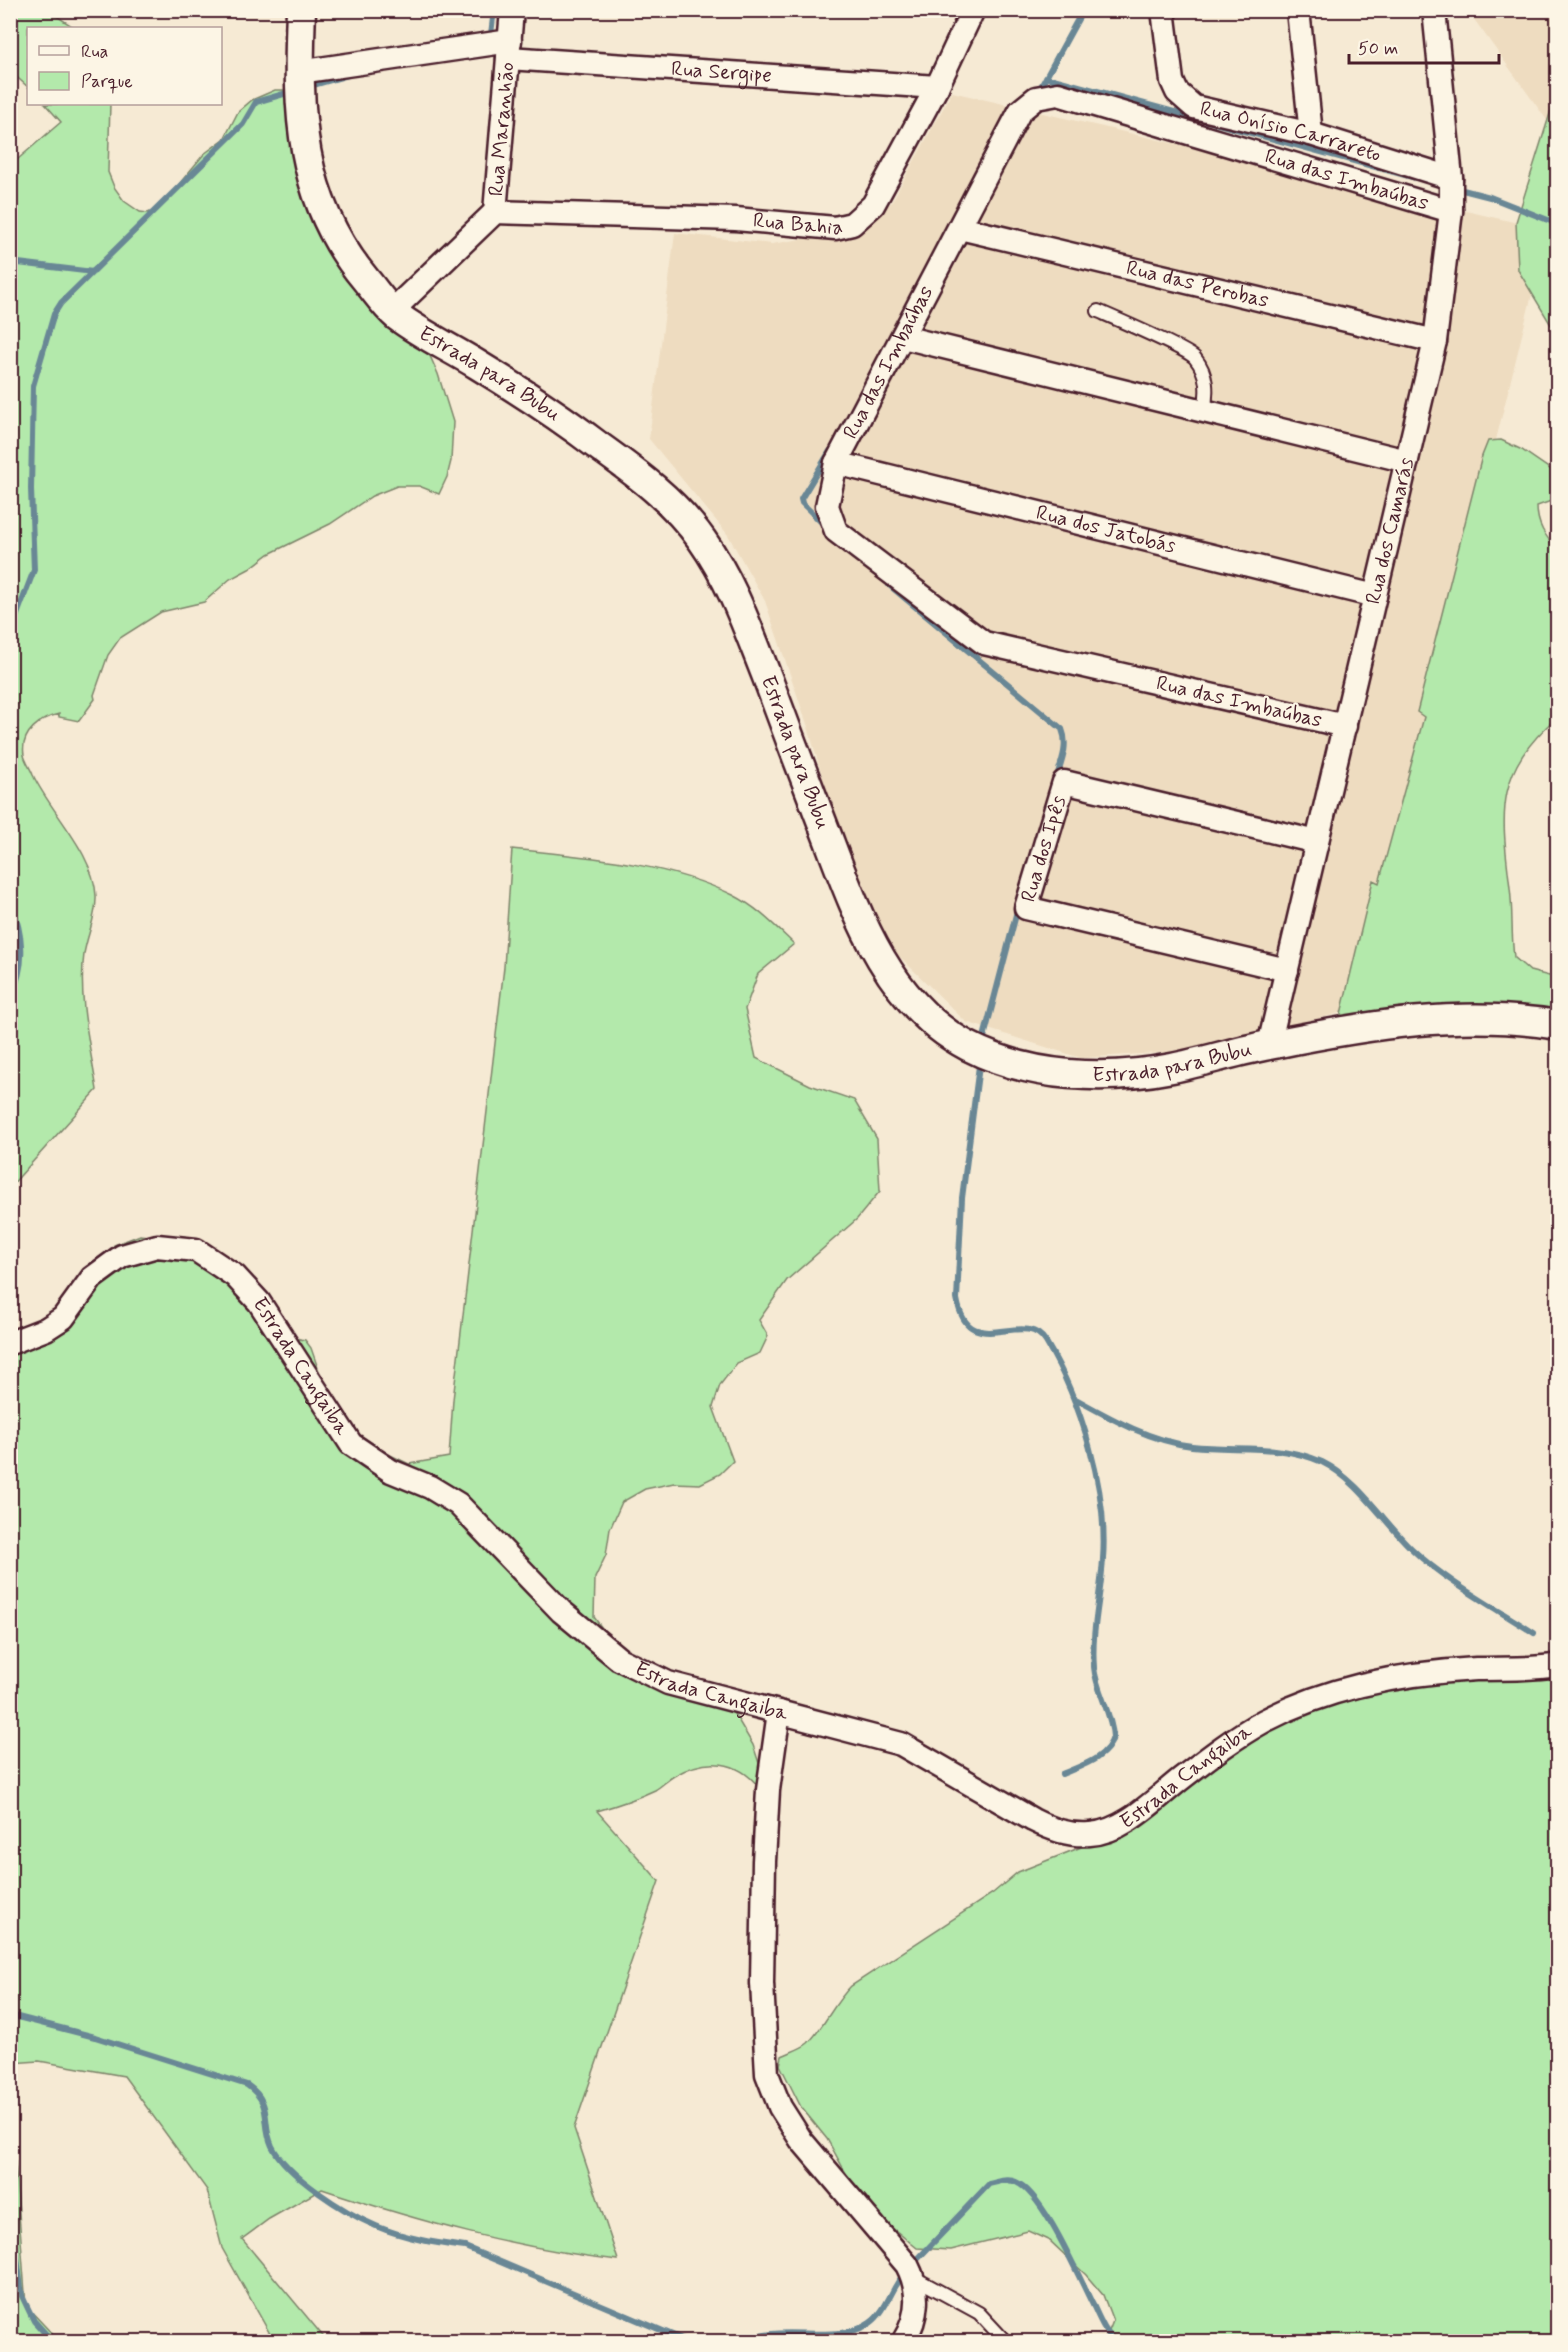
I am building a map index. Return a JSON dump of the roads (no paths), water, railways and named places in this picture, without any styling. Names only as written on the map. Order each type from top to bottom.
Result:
[{"type":"street","name":"Estrada para Bubu","points":[[301,10],[299,72],[301,126],[317,198],[348,260],[392,311],[417,330],[477,364],[578,430],[654,486],[700,536],[735,595],[846,886],[880,960],[921,1011],[965,1044],[995,1057],[1044,1070],[1089,1076],[1130,1075],[1173,1068],[1269,1044],[1347,1030],[1479,1017],[1557,1025]]},
{"type":"street","name":"Rua Maranhão","points":[[392,311],[495,212],[512,10]]},
{"type":"street","name":"Rua Bahia","points":[[495,212],[736,219],[835,228],[852,224],[873,205],[937,87],[973,10]]},
{"type":"street","name":"Rua Onísio Carrareto","points":[[1162,10],[1172,81],[1184,99],[1194,107],[1311,134],[1451,178]]},
{"type":"street","points":[[1298,10],[1311,134]]},
{"type":"street","name":"Rua dos Camarás","points":[[1269,1044],[1435,341],[1451,211],[1451,178],[1434,10]]},
{"type":"street","name":"Rua Sergipe","points":[[299,72],[509,49],[937,87]]},
{"type":"street","name":"Rua das Imbaúbas","points":[[1345,726],[984,642],[836,531],[827,506],[836,463],[1020,111],[1036,98],[1046,94],[1058,94],[1451,211]]},
{"type":"street","name":"Rua das Perobas","points":[[960,228],[1435,341]]},
{"type":"street","points":[[903,337],[1407,461]]},
{"type":"street","name":"Rua dos Jatobás","points":[[836,463],[1375,596]]},
{"type":"street","name":"Rua dos Ipês","points":[[1287,969],[1026,908],[1064,782],[1317,842]]},
{"type":"street","name":"Estrada Cangaiba","points":[[10,1343],[46,1329],[63,1318],[92,1278],[122,1256],[157,1246],[196,1250],[235,1275],[259,1302],[351,1444],[391,1471],[430,1486],[458,1504],[561,1611],[619,1659],[668,1683],[901,1744],[1033,1820],[1053,1829],[1092,1834],[1115,1827],[1231,1740],[1266,1720],[1363,1684],[1414,1675],[1557,1665]]},
{"type":"street","points":[[779,1712],[768,1790],[764,1861],[762,1983],[767,2074],[780,2107],[801,2140],[907,2265],[917,2292],[915,2314],[903,2342]]},
{"type":"lane","points":[[1098,311],[1193,355],[1204,372],[1208,396],[1204,411]]},
{"type":"lane","points":[[913,2277],[979,2313],[1006,2342]]},
{"type":"waterway","points":[[485,35],[491,34],[494,10]]},
{"type":"waterway","points":[[1038,92],[1083,10]]},
{"type":"waterway","points":[[306,87],[348,75]]},
{"type":"waterway","points":[[1046,77],[1416,178]]},
{"type":"waterway","points":[[10,633],[34,570],[31,489],[33,386],[54,314],[61,303],[243,124],[256,102],[294,91]]},
{"type":"waterway","points":[[1455,188],[1490,197],[1558,224]]},
{"type":"waterway","points":[[10,262],[93,272]]},
{"type":"waterway","points":[[826,527],[802,503],[801,499],[830,451]]},
{"type":"waterway","points":[[889,585],[1062,729],[1065,742],[1056,779]]},
{"type":"waterway","points":[[10,900],[18,925],[21,949],[19,973],[10,997]]},
{"type":"waterway","points":[[982,1045],[1018,907]]},
{"type":"waterway","points":[[980,1058],[962,1198],[957,1299],[963,1318],[973,1328],[984,1332],[1025,1329],[1037,1332],[1046,1342],[1059,1365],[1081,1418],[1090,1447],[1101,1505],[1103,1559],[1093,1654],[1095,1676],[1110,1719],[1113,1737],[1105,1751],[1099,1756],[1062,1774]]},
{"type":"waterway","points":[[1074,1398],[1131,1428],[1176,1443],[1290,1452],[1322,1462],[1348,1480],[1402,1539],[1426,1561],[1455,1583],[1534,1633]]},
{"type":"waterway","points":[[10,2015],[95,2037],[247,2085],[261,2099],[269,2137],[280,2158],[303,2181],[333,2203],[363,2220],[398,2234],[465,2247],[689,2342]]},
{"type":"waterway","points":[[913,2264],[989,2184],[1006,2180],[1016,2182],[1027,2190],[1049,2219],[1103,2326],[1117,2342]]},
{"type":"waterway","points":[[10,2204],[22,2296],[34,2321],[53,2342]]},
{"type":"waterway","points":[[747,2342],[759,2336],[773,2334],[824,2334],[857,2330],[876,2318],[904,2274]]},
{"type":"waterway","points":[[1134,2342],[1151,2336],[1166,2342]]}]
